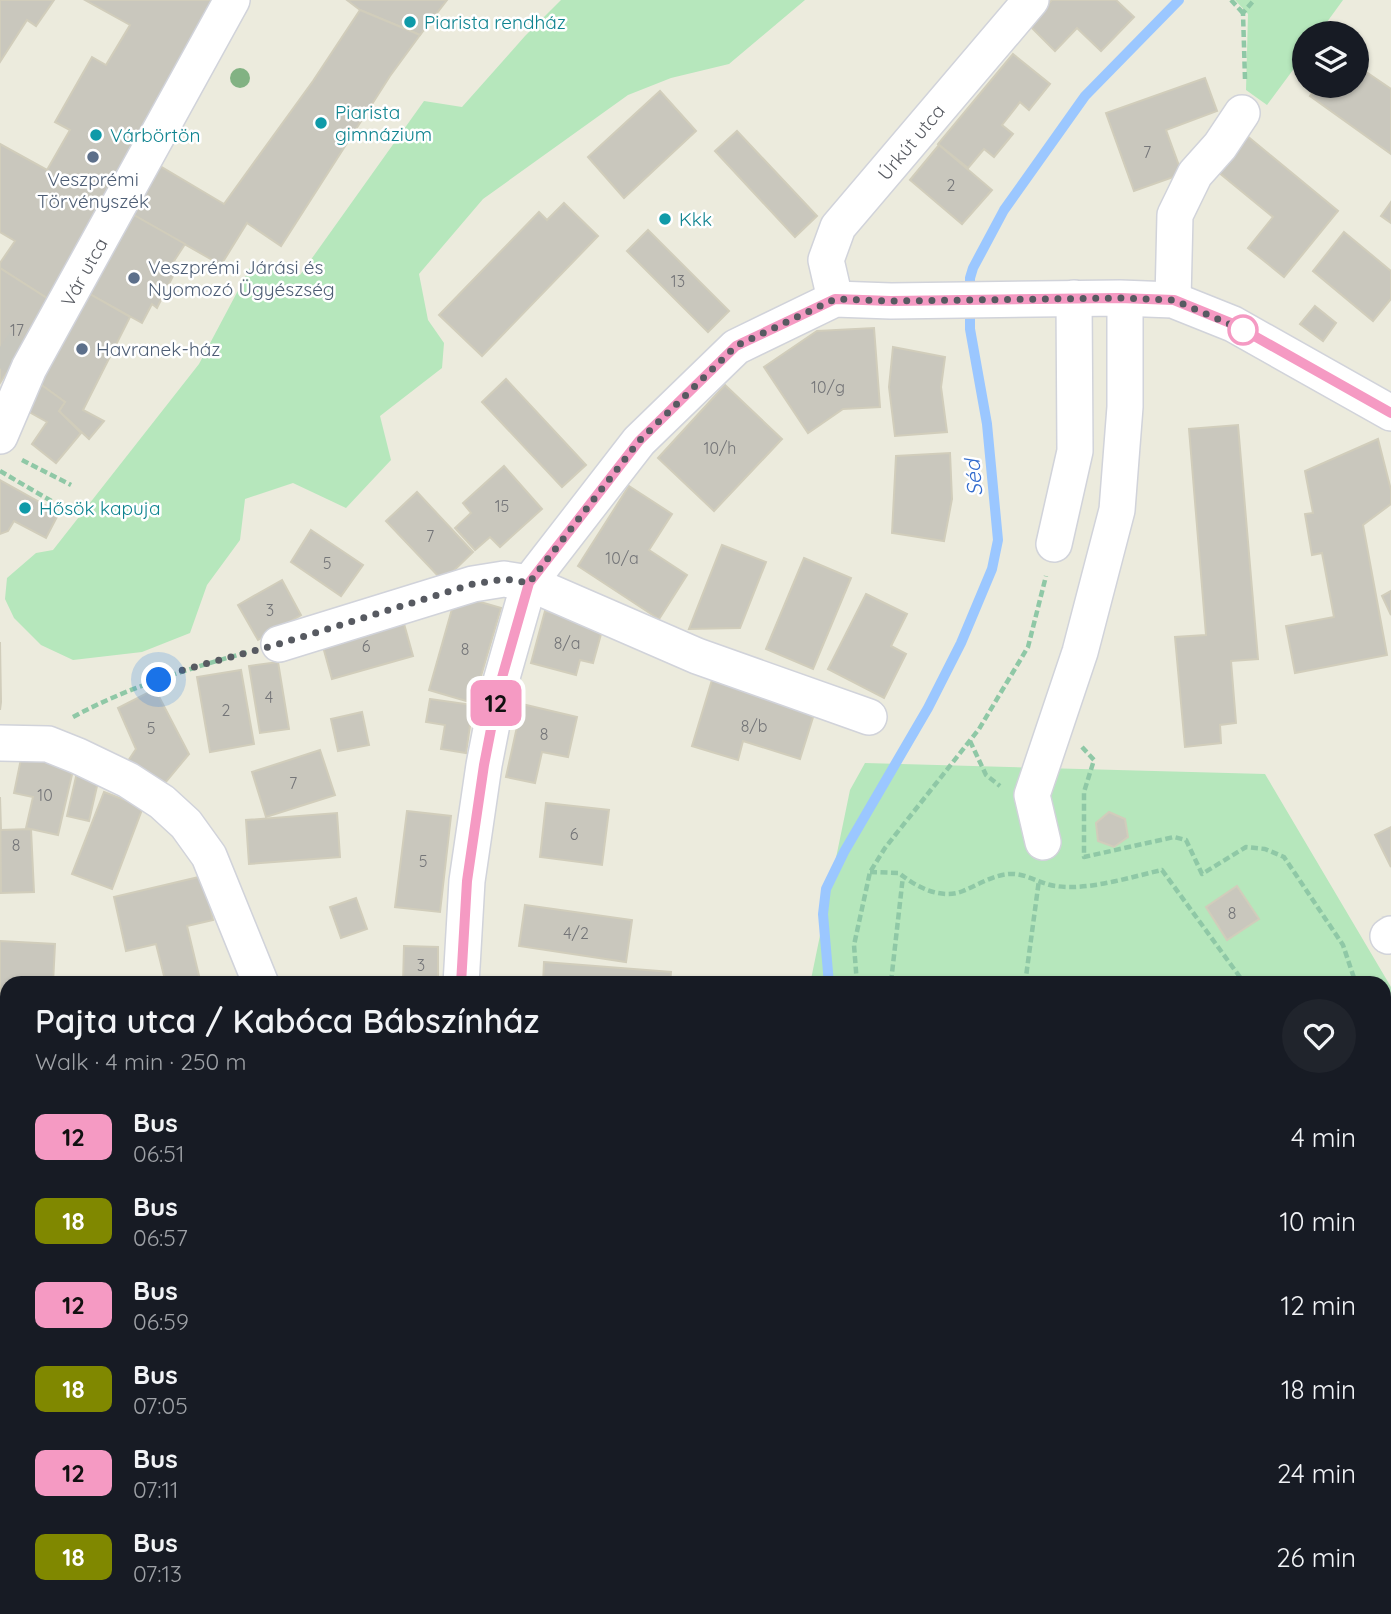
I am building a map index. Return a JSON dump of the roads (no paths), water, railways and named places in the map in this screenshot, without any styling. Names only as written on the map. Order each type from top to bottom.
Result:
[{"type":"street","name":"Vár utca","points":[[6,445],[23,363],[232,0]]},
{"type":"street","name":"Úrkút utca","points":[[835,299],[826,260],[838,227],[1031,0]]},
{"type":"street","points":[[1174,300],[1175,215],[1195,174],[1220,146],[1242,113]]},
{"type":"street","points":[[1055,544],[1075,450],[1074,298]]},
{"type":"street","points":[[461,976],[467,881],[484,765],[499,688],[529,583],[639,441],[736,346],[835,299],[1174,300],[1233,324],[1391,413]]},
{"type":"street","points":[[1043,842],[1032,795],[1080,652],[1116,510],[1125,407],[1125,299]]},
{"type":"street","points":[[279,644],[473,584],[504,579],[529,583],[697,656],[869,717]]},
{"type":"street","points":[[0,743],[48,744],[128,780],[162,802],[186,824],[209,856],[258,976]]},
{"type":"waterway","name":"Séd","points":[[828,976],[823,914],[826,889],[844,852],[928,708],[961,643],[992,569],[998,540],[987,424],[970,329],[970,278],[973,268],[1004,210],[1085,96],[1179,0]]},
{"type":"tunnel","points":[[0,347],[16,358]]},
{"type":"place","name":"Piarista rendház","points":[[410,22]]},
{"type":"place","name":"Piarista gimnázium","points":[[321,123]]},
{"type":"place","name":"Várbörtön","points":[[96,135]]},
{"type":"place","name":"Veszprémi Törvényszék","points":[[93,157]]},
{"type":"place","name":"Kkk","points":[[665,219]]},
{"type":"place","name":"Veszprémi Járási és Nyomozó Ügyészség","points":[[134,278]]},
{"type":"place","name":"Havranek-ház","points":[[82,349]]},
{"type":"place","name":"Hősök kapuja","points":[[25,508]]}]
